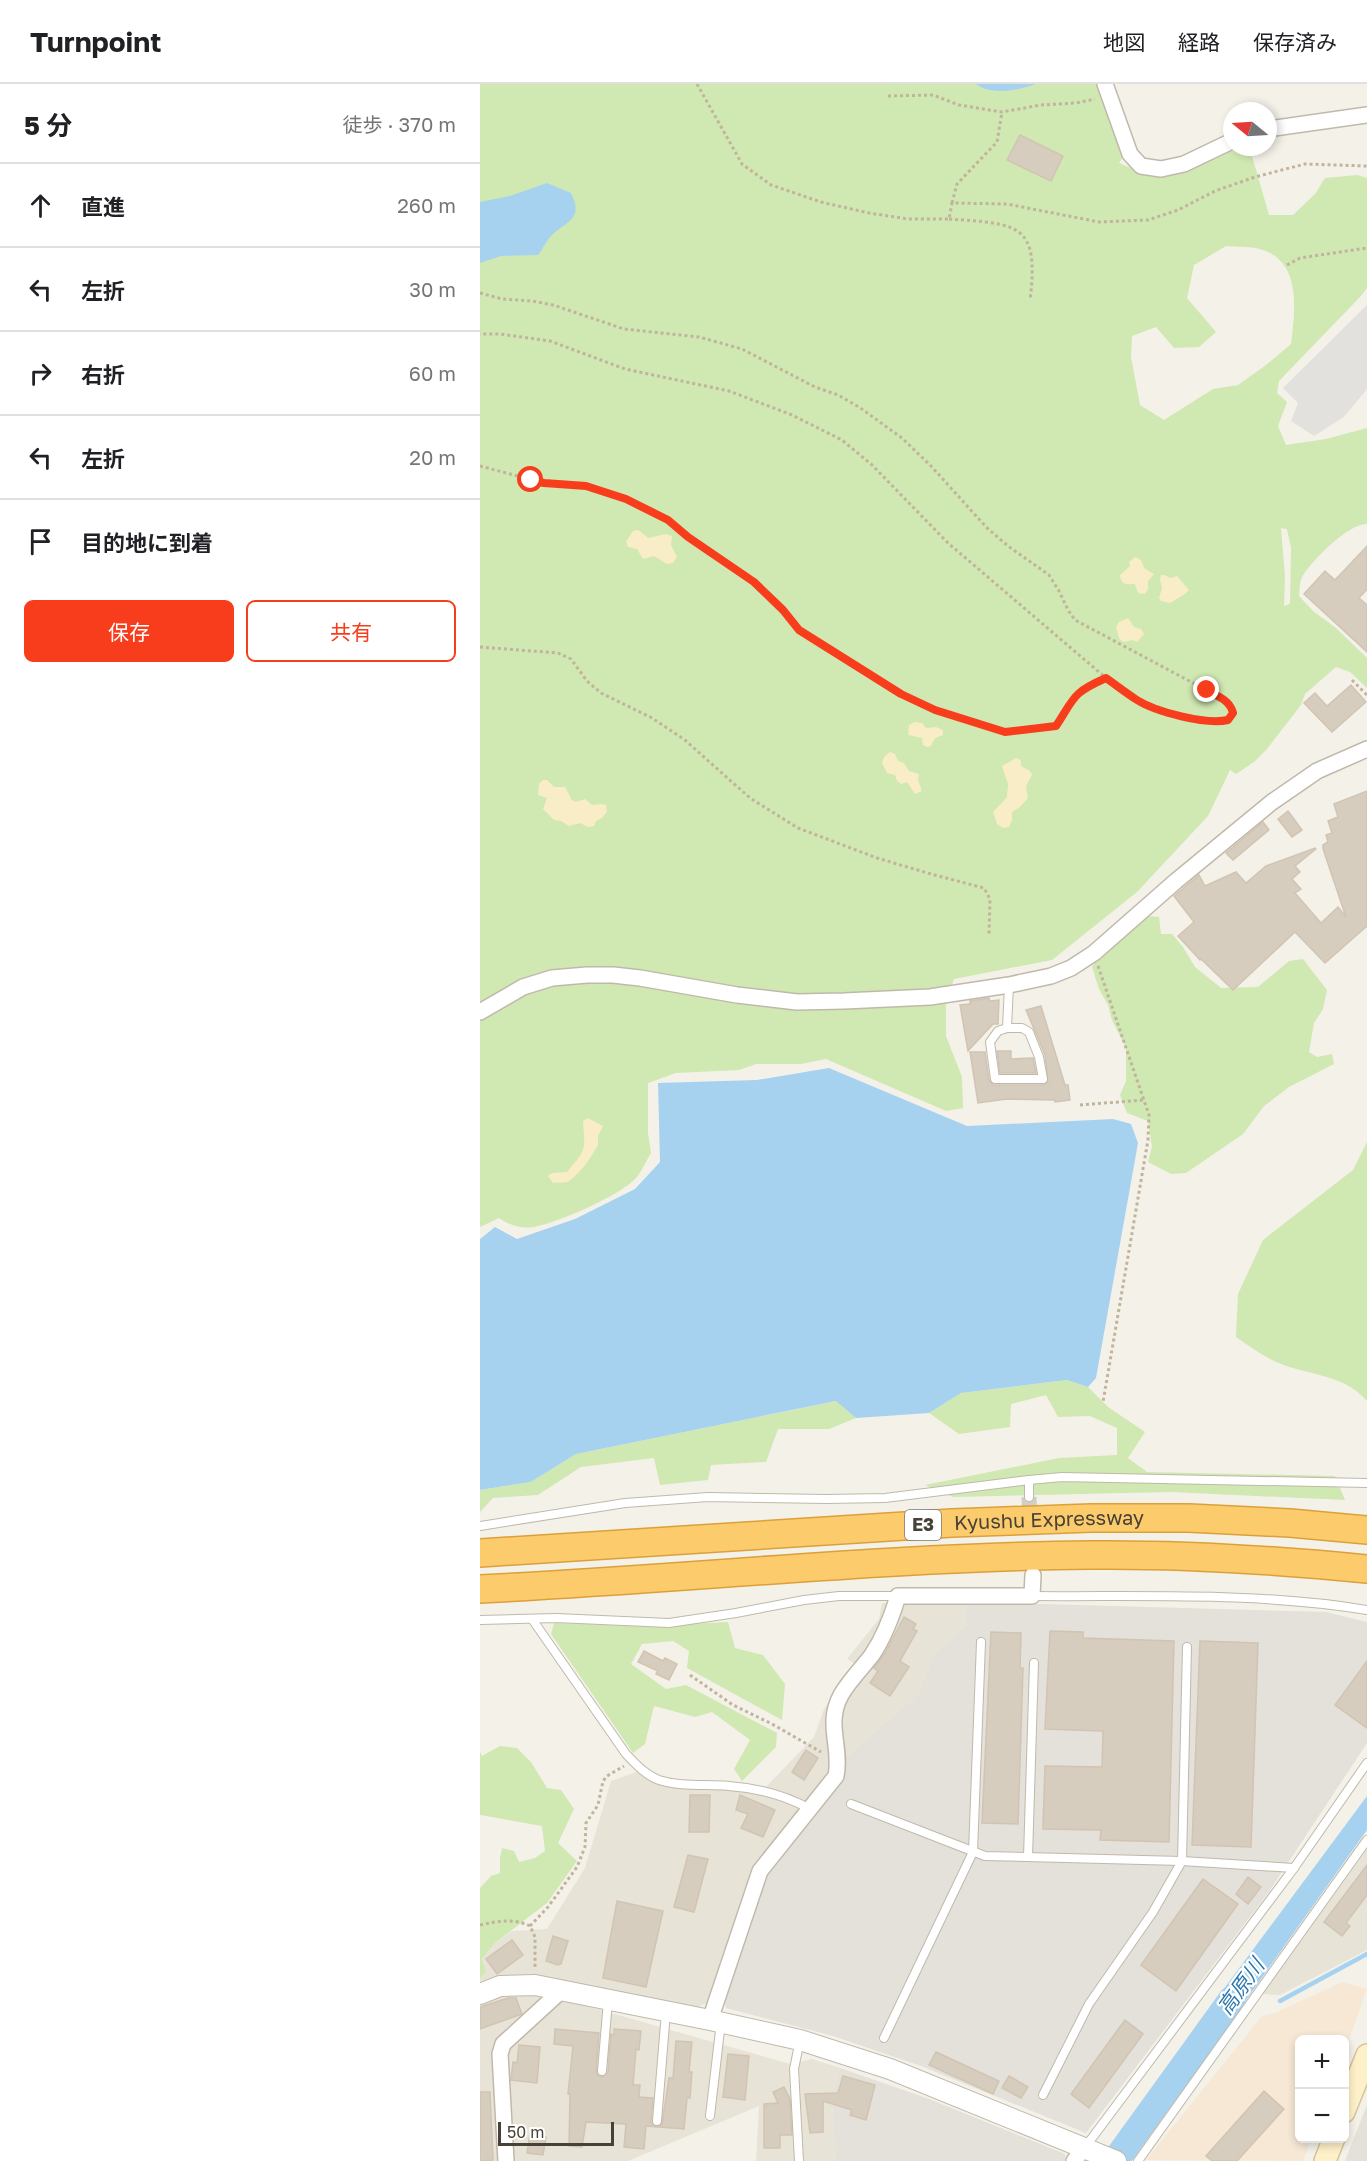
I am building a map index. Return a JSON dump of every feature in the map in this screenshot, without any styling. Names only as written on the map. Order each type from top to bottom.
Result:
[{"type":"highway","name":"Kyushu Expressway","points":[[480,1553],[952,1523],[1091,1518],[1189,1518],[1290,1523],[1367,1530]]},
{"type":"highway","name":"Kyushu Expressway","points":[[480,1589],[952,1559],[1091,1555],[1286,1561],[1367,1569]]},
{"type":"main road","points":[[1349,2100],[1367,2055]]},
{"type":"main road","points":[[1325,2161],[1332,2143]]},
{"type":"street","points":[[1106,88],[1130,154],[1141,166],[1161,169],[1184,164],[1223,145]]},
{"type":"street","points":[[1277,127],[1367,115]]},
{"type":"street","points":[[480,1012],[523,987],[552,978],[587,975],[639,978],[737,995],[797,1002],[930,997],[1051,976],[1071,968],[1094,953],[1176,880],[1272,802],[1317,771],[1367,749]]},
{"type":"street","points":[[716,2021],[760,1871],[836,1776],[839,1761],[832,1726],[838,1703],[841,1695],[873,1652],[892,1617],[898,1596],[1032,1596],[1033,1575]]},
{"type":"street","points":[[480,1994],[500,1986],[535,1985],[800,2040],[890,2069],[1084,2154],[1116,2161]]},
{"type":"street","points":[[506,2161],[500,2054],[503,2044],[562,1990]]},
{"type":"lane","points":[[1007,1028],[1009,985]]},
{"type":"lane","points":[[1007,1028],[1022,1028],[1029,1032],[1039,1057],[1043,1079],[995,1079],[990,1041],[998,1031],[1007,1028]]},
{"type":"lane","points":[[480,1526],[625,1503],[708,1497],[826,1499],[885,1497],[1062,1477],[1367,1483]]},
{"type":"lane","points":[[1029,1480],[1029,1497]]},
{"type":"lane","points":[[480,1620],[532,1619],[669,1623],[775,1607],[804,1600],[839,1596],[898,1596]]},
{"type":"lane","points":[[1032,1596],[1187,1597],[1319,1602],[1367,1610]]},
{"type":"lane","points":[[532,1619],[626,1754],[644,1772],[657,1780],[675,1784],[753,1789],[792,1799],[810,1809]]},
{"type":"lane","points":[[884,2038],[973,1852],[981,1642]]},
{"type":"lane","points":[[1043,2095],[1089,2004],[1153,1912],[1182,1861],[1187,1647]]},
{"type":"lane","points":[[1028,1857],[1034,1663]]},
{"type":"lane","points":[[1084,2154],[1294,1868],[1367,1763]]},
{"type":"lane","points":[[851,1804],[985,1856],[1182,1861],[1294,1868]]},
{"type":"lane","points":[[1138,2161],[1367,1840]]},
{"type":"lane","points":[[602,2071],[608,1999]]},
{"type":"lane","points":[[657,2121],[666,2011]]},
{"type":"lane","points":[[710,2116],[716,2021]]},
{"type":"lane","points":[[799,2161],[794,2069],[800,2040]]},
{"type":"path","points":[[697,84],[742,164],[771,185],[821,202],[869,213],[908,219],[949,219],[1011,226],[1023,236],[1032,255],[1033,275],[1030,300]]},
{"type":"path","points":[[888,96],[933,94],[959,105],[1002,112],[1094,99],[1106,88]]},
{"type":"path","points":[[949,219],[957,184],[997,142],[1002,112]]},
{"type":"path","points":[[952,203],[1007,204],[1099,222],[1148,220],[1178,210],[1215,191],[1255,177],[1305,164],[1367,166]]},
{"type":"path","points":[[1287,265],[1300,258],[1367,248]]},
{"type":"path","points":[[480,293],[502,299],[553,305],[624,329],[699,337],[742,349],[815,387],[838,395],[902,438],[931,466],[987,528],[1049,575],[1075,620],[1225,700],[1233,713],[1228,720],[1220,722],[1154,708],[1137,701],[1106,678],[948,543],[872,465],[842,440],[792,415],[729,391],[625,369],[550,341],[500,334],[480,334]]},
{"type":"path","points":[[480,466],[544,483],[586,486],[626,499],[668,520],[688,537],[754,582],[783,610],[799,630],[901,694],[935,710],[1005,732],[1056,726],[1074,695],[1087,686],[1106,678]]},
{"type":"path","points":[[480,647],[558,653],[571,659],[587,681],[601,693],[652,718],[685,740],[750,798],[798,828],[877,858],[984,888],[990,899],[989,934]]},
{"type":"path","points":[[1352,680],[1367,695]]},
{"type":"path","points":[[1094,953],[1149,1115],[1148,1140],[1103,1402]]},
{"type":"path","points":[[1080,1105],[1143,1100]]},
{"type":"path","points":[[690,1676],[733,1705],[839,1761]]},
{"type":"path","points":[[530,1926],[548,1907],[577,1867],[585,1847],[586,1823],[598,1805],[603,1781],[607,1776],[633,1761]]},
{"type":"path","points":[[480,1925],[501,1920],[521,1921],[530,1926],[535,1937],[535,1985]]},
{"type":"shaded area","points":[[1367,305],[1367,389],[1344,417],[1314,436],[1291,421],[1298,403],[1283,388]]},
{"type":"shaded area","points":[[967,1602],[967,1624],[934,1654],[918,1694],[845,1758],[838,1784],[724,1997],[694,2008],[531,1974],[480,1982],[480,1978],[486,1972],[482,1959],[495,1943],[512,1931],[547,1929],[585,1868],[611,1781],[636,1772],[663,1785],[765,1788],[814,1737],[824,1709],[857,1665],[847,1659],[879,1619],[882,1603]]},
{"type":"shaded area","points":[[967,1602],[1326,1612],[1367,1622],[1367,1743],[1268,1893],[1086,2133],[921,2066],[833,2036],[726,2008],[724,1997],[761,1876],[838,1784],[845,1758],[918,1694],[934,1654],[967,1624]]},
{"type":"shaded area","points":[[1367,1839],[1367,1950],[1280,1995],[1261,1994]]},
{"type":"shaded area","points":[[1342,1982],[1367,1989],[1349,2040],[1349,2035],[1295,2035],[1295,2143],[1310,2143],[1303,2161],[1146,2160],[1262,2016],[1275,2013]]},
{"type":"shaded area","points":[[494,1994],[540,1995],[576,2003],[790,2064],[812,2059],[840,2068],[832,2100],[836,2161],[756,2161],[759,2106],[628,2161],[480,2161],[480,2000]]},
{"type":"shaded area","points":[[840,2068],[929,2099],[1065,2154],[1065,2161],[836,2161],[832,2100]]},
{"type":"shaded area","points":[[1367,2105],[1367,2161],[1345,2161]]},
{"type":"green space","points":[[480,84],[1097,84],[1123,157],[1119,163],[1152,177],[1198,165],[1223,153],[1223,156],[1252,156],[1269,215],[1293,215],[1315,194],[1325,178],[1357,175],[1367,178],[1367,288],[1279,381],[1277,393],[1287,402],[1278,426],[1286,445],[1326,439],[1367,428],[1367,524],[1350,530],[1321,553],[1302,577],[1299,596],[1367,658],[1367,688],[1350,672],[1336,667],[1305,694],[1301,705],[1254,762],[1236,774],[1230,770],[1208,816],[1137,892],[1052,960],[954,979],[946,1002],[946,1036],[962,1077],[963,1108],[946,1111],[826,1059],[801,1064],[756,1064],[739,1070],[676,1073],[648,1083],[648,1133],[651,1153],[637,1177],[629,1184],[604,1200],[545,1224],[520,1227],[499,1218],[480,1227]],"holes":[[[1226,246],[1249,247],[1276,256],[1290,277],[1294,304],[1291,344],[1238,385],[1213,389],[1164,420],[1140,405],[1131,357],[1132,336],[1156,327],[1174,348],[1199,347],[1216,332],[1187,298],[1194,265]],[[1281,528],[1287,529],[1291,548],[1290,604],[1284,606],[1285,577]]]},
{"type":"green space","points":[[1147,916],[1159,917],[1161,934],[1172,934],[1195,967],[1221,988],[1258,987],[1289,961],[1303,959],[1327,990],[1323,1009],[1314,1023],[1309,1052],[1317,1057],[1332,1054],[1334,1064],[1289,1087],[1264,1106],[1243,1134],[1186,1173],[1171,1174],[1148,1162],[1152,1147],[1148,1121],[1127,1113],[1120,1095],[1126,1081],[1126,1048],[1112,1020],[1092,967],[1097,958]]},
{"type":"green space","points":[[1367,1142],[1367,1401],[1346,1385],[1272,1360],[1236,1337],[1238,1294],[1263,1240],[1353,1170]]},
{"type":"green space","points":[[1067,1380],[1088,1387],[1108,1407],[1145,1432],[1128,1458],[1147,1472],[1335,1476],[1345,1500],[1171,1492],[953,1497],[925,1485],[1059,1458],[1117,1455],[1117,1428],[1090,1416],[1058,1417],[1046,1395],[1011,1404],[1010,1427],[959,1434],[929,1413],[961,1393]]},
{"type":"green space","points":[[837,1401],[856,1418],[829,1429],[778,1429],[766,1462],[711,1465],[708,1480],[660,1485],[654,1458],[581,1467],[538,1495],[493,1498],[480,1512],[480,1490],[531,1482],[576,1454]]},
{"type":"green space","points":[[728,1622],[735,1648],[763,1655],[785,1684],[782,1720],[687,1668],[689,1651],[673,1641],[642,1644],[631,1664],[666,1689],[686,1685],[777,1733],[776,1747],[742,1781],[734,1769],[750,1740],[712,1712],[695,1717],[654,1706],[645,1744],[633,1753],[551,1634],[554,1623],[643,1626]]},
{"type":"green space","points":[[500,1746],[517,1748],[531,1762],[547,1788],[561,1790],[574,1809],[558,1843],[577,1861],[547,1903],[495,1943],[482,1959],[486,1972],[480,1978],[480,1888],[491,1876],[500,1873],[502,1848],[514,1851],[519,1862],[535,1858],[545,1851],[542,1826],[480,1815],[480,1752],[482,1756]]},
{"type":"sand","points":[[637,530],[648,538],[666,534],[672,536],[671,545],[677,557],[673,563],[667,564],[654,556],[643,559],[637,549],[628,547],[626,541],[633,531]]},
{"type":"sand","points":[[1135,557],[1141,560],[1144,568],[1154,574],[1148,581],[1145,594],[1138,593],[1135,584],[1125,584],[1121,579],[1120,575],[1130,566],[1129,562]]},
{"type":"sand","points":[[1161,575],[1171,578],[1177,576],[1189,590],[1170,603],[1161,601],[1159,598],[1162,588]]},
{"type":"sand","points":[[1128,618],[1134,627],[1141,629],[1144,634],[1137,642],[1133,640],[1123,642],[1119,638],[1116,627],[1119,622]]},
{"type":"sand","points":[[915,722],[922,723],[926,728],[936,727],[943,730],[943,735],[935,738],[931,746],[927,747],[923,745],[922,738],[908,735],[909,725]]},
{"type":"sand","points":[[890,752],[895,754],[898,761],[904,763],[909,771],[919,774],[918,780],[922,791],[915,794],[907,782],[901,784],[895,775],[887,773],[882,763],[884,757]]},
{"type":"sand","points":[[1016,758],[1021,760],[1021,766],[1030,771],[1032,775],[1026,786],[1028,798],[1012,812],[1009,827],[1003,828],[997,824],[993,812],[1007,797],[1008,784],[1002,766]]},
{"type":"sand","points":[[547,780],[554,787],[565,787],[572,800],[576,802],[585,799],[592,805],[606,805],[607,812],[596,821],[594,826],[588,827],[580,823],[569,826],[554,820],[543,809],[547,798],[538,795],[539,784]]},
{"type":"sand","points":[[588,1118],[603,1126],[598,1136],[598,1145],[585,1165],[572,1179],[553,1183],[548,1176],[552,1173],[567,1172],[581,1153],[584,1144],[583,1121]]},
{"type":"water","points":[[976,84],[1036,84],[1013,90],[997,91],[982,88]]},
{"type":"water","points":[[547,183],[571,193],[576,209],[572,218],[552,235],[538,255],[501,256],[480,263],[480,202],[510,196]]},
{"type":"water","points":[[829,1068],[967,1126],[1113,1119],[1131,1124],[1138,1143],[1096,1378],[1088,1387],[1067,1380],[961,1393],[929,1413],[856,1418],[836,1401],[576,1454],[531,1482],[480,1490],[480,1239],[495,1227],[517,1239],[575,1219],[635,1189],[660,1162],[658,1083],[757,1080]]},
{"type":"water","points":[[1367,1796],[1367,1830],[1224,2031],[1194,2029]]},
{"type":"building","points":[[1020,135],[1063,156],[1051,181],[1007,160]]},
{"type":"building","points":[[1367,546],[1367,589],[1359,598],[1367,605],[1367,652],[1304,594],[1325,571],[1335,580]]},
{"type":"building","points":[[1351,685],[1366,702],[1332,732],[1304,703],[1315,693],[1327,706]]},
{"type":"building","points":[[1367,791],[1367,926],[1325,963],[1295,932],[1233,990],[1178,936],[1194,922],[1174,896],[1199,875],[1205,886],[1236,872],[1246,883],[1266,866],[1315,848],[1295,866],[1300,872],[1292,879],[1301,889],[1295,893],[1321,923],[1338,907],[1346,917],[1323,845],[1328,842],[1326,835],[1332,833],[1328,821],[1338,817],[1334,804]]},
{"type":"building","points":[[1288,811],[1302,830],[1292,837],[1278,819]]},
{"type":"building","points":[[1263,822],[1269,830],[1233,860],[1226,853]]},
{"type":"building","points":[[989,998],[990,1001],[999,1000],[998,1024],[993,1024],[968,1051],[960,1005]]},
{"type":"building","points":[[1041,1006],[1065,1085],[1068,1085],[1070,1100],[1055,1102],[1055,1100],[1007,1099],[978,1103],[970,1052],[985,1052],[989,1080],[993,1085],[1043,1085],[1048,1082],[1045,1055],[1026,1010]]},
{"type":"building","points":[[997,1051],[1011,1051],[1011,1059],[1033,1058],[1036,1073],[1000,1073]]},
{"type":"building","points":[[904,1617],[916,1624],[913,1629],[917,1631],[900,1661],[909,1667],[890,1696],[870,1683],[878,1671],[874,1668],[885,1653]]},
{"type":"building","points":[[1050,1631],[1083,1632],[1083,1638],[1174,1641],[1169,1842],[1100,1840],[1101,1830],[1043,1829],[1045,1766],[1102,1767],[1103,1731],[1045,1729]]},
{"type":"building","points":[[991,1632],[1021,1633],[1020,1668],[1023,1668],[1018,1824],[982,1823]]},
{"type":"building","points":[[1200,1641],[1258,1643],[1251,1847],[1192,1845]]},
{"type":"building","points":[[644,1651],[663,1661],[665,1658],[677,1664],[669,1680],[656,1674],[658,1671],[638,1662]]},
{"type":"building","points":[[1367,1661],[1367,1728],[1335,1705]]},
{"type":"building","points":[[806,1750],[818,1758],[804,1780],[792,1772]]},
{"type":"building","points":[[690,1795],[710,1795],[709,1832],[689,1832]]},
{"type":"building","points":[[740,1795],[775,1810],[763,1837],[741,1828],[748,1814],[736,1810]]},
{"type":"building","points":[[688,1855],[708,1859],[694,1912],[674,1907]]},
{"type":"building","points":[[1367,1865],[1367,1895],[1346,1923],[1350,1926],[1342,1936],[1324,1922]]},
{"type":"building","points":[[1248,1877],[1261,1887],[1248,1904],[1236,1894]]},
{"type":"building","points":[[1203,1879],[1238,1904],[1176,1991],[1141,1965]]},
{"type":"building","points":[[617,1901],[663,1911],[646,1987],[603,1978]]},
{"type":"building","points":[[553,1936],[568,1941],[561,1964],[558,1965],[546,1961]]},
{"type":"building","points":[[512,1940],[523,1955],[497,1974],[486,1959]]},
{"type":"building","points":[[508,1998],[516,1998],[522,2014],[480,2029],[480,2007]]},
{"type":"building","points":[[1125,2020],[1143,2034],[1089,2108],[1071,2094]]},
{"type":"building","points":[[555,2029],[599,2033],[596,2071],[598,2076],[602,2077],[608,2072],[611,2034],[614,2035],[614,2029],[641,2031],[639,2050],[636,2049],[633,2085],[640,2085],[639,2097],[653,2098],[651,2121],[656,2127],[646,2126],[644,2149],[624,2147],[626,2124],[586,2122],[582,2147],[569,2146],[570,2094],[568,2094],[573,2046],[554,2044]]},
{"type":"building","points":[[676,2041],[692,2042],[689,2072],[692,2072],[690,2098],[687,2098],[684,2129],[656,2127],[662,2124],[669,2078],[673,2078]]},
{"type":"building","points":[[519,2045],[540,2047],[537,2083],[511,2080],[513,2062],[517,2063]]},
{"type":"building","points":[[936,2052],[999,2081],[993,2094],[929,2065]]},
{"type":"building","points":[[728,2054],[749,2056],[745,2100],[723,2097]]},
{"type":"building","points":[[843,2076],[875,2085],[866,2120],[850,2115],[852,2110],[823,2101],[823,2132],[810,2133],[805,2094],[838,2093]]},
{"type":"building","points":[[1009,2076],[1028,2087],[1021,2098],[1002,2088]]},
{"type":"building","points":[[784,2087],[790,2099],[792,2135],[780,2135],[780,2148],[764,2148],[764,2104],[778,2103],[773,2092]]},
{"type":"building","points":[[1264,2091],[1284,2109],[1237,2161],[1212,2161],[1206,2156]]},
{"type":"building","points":[[480,2092],[490,2092],[493,2160],[480,2161]]},
{"type":"building","points":[[530,2134],[546,2137],[543,2155],[527,2153]]},
{"type":"waterway","points":[[1280,2001],[1367,1954]]},
{"type":"waterway","name":"高原川","points":[[1115,2161],[1232,1999]]},
{"type":"tunnel","points":[[1029,1497],[1032,1563]]},
{"type":"route","points":[[531,480],[586,486],[626,499],[668,520],[688,537],[754,582],[783,610],[799,630],[901,694],[935,710],[982,725],[1005,732],[1056,726],[1074,695],[1087,686],[1106,678],[1137,701],[1154,708],[1200,719],[1220,722],[1228,720],[1233,713],[1232,708],[1225,700],[1207,690]]}]
